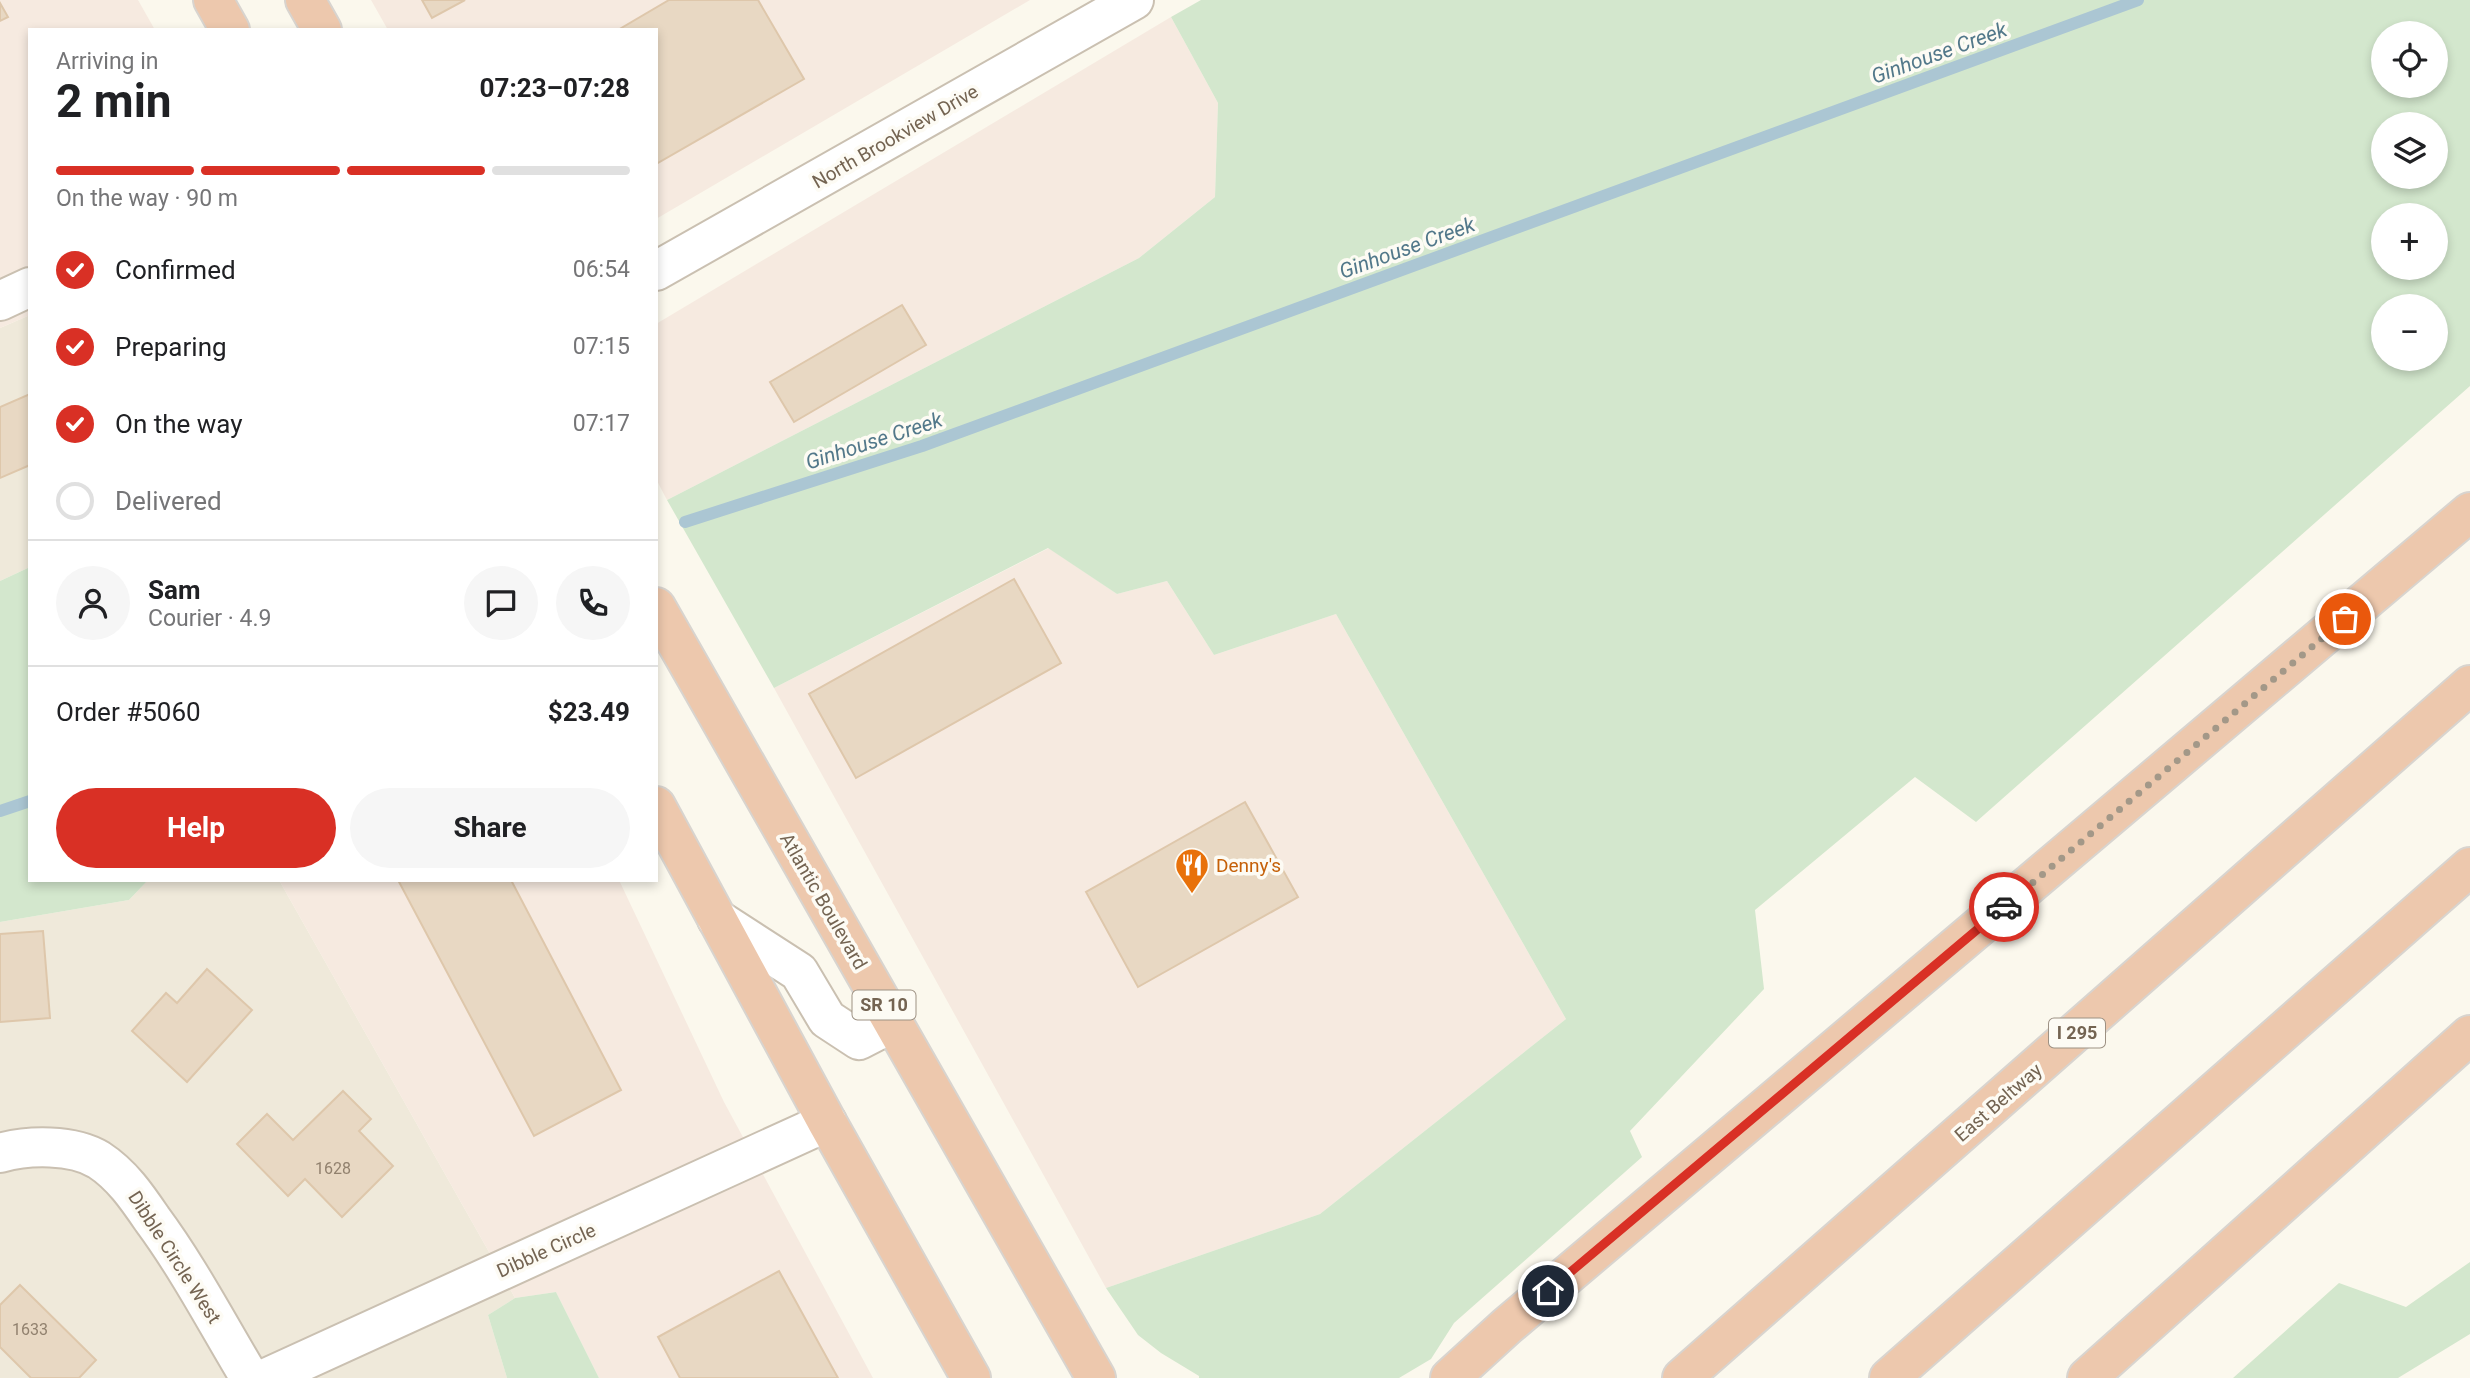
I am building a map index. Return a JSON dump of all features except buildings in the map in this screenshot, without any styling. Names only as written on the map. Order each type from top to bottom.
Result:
[{"type":"highway","points":[[214,0],[229,28]]},
{"type":"highway","points":[[305,0],[322,28]]},
{"type":"highway","points":[[1450,1378],[1507,1326],[2470,512]]},
{"type":"highway","name":"Atlantic Boulevard","points":[[658,610],[1088,1363]]},
{"type":"highway","name":"East Beltway","points":[[1682,1378],[2470,685]]},
{"type":"highway","points":[[658,810],[827,1122],[971,1378]]},
{"type":"highway","points":[[1889,1378],[2470,867]]},
{"type":"highway","points":[[2087,1378],[2470,1035]]},
{"type":"highway","points":[[1088,1363],[1125,1378]]},
{"type":"street","name":"North Brookview Drive","points":[[658,270],[1133,0]]},
{"type":"street","points":[[0,301],[28,288]]},
{"type":"street","points":[[717,919],[799,972],[827,1019],[859,1040],[894,1022]]},
{"type":"street","name":"Dibble Circle","points":[[266,1378],[827,1122]]},
{"type":"street","name":"Dibble Circle West","points":[[0,1153],[22,1147],[60,1148],[97,1159],[127,1184],[169,1242],[250,1378]]},
{"type":"shaded area","points":[[0,0],[138,0],[154,28],[28,28],[28,316],[0,328]]},
{"type":"shaded area","points":[[371,0],[1030,0],[658,218],[658,28],[387,28]]},
{"type":"shaded area","points":[[1171,17],[1218,103],[1215,197],[1139,258],[667,500],[658,483],[658,323]]},
{"type":"shaded area","points":[[28,316],[28,568],[0,581],[0,328]]},
{"type":"shaded area","points":[[1049,548],[1117,594],[1167,581],[1214,655],[1336,614],[1566,1019],[1320,1214],[1106,1288],[774,688]]},
{"type":"shaded area","points":[[146,882],[280,882],[515,1298],[488,1315],[507,1378],[0,1378],[0,922],[129,900]]},
{"type":"shaded area","points":[[280,882],[620,882],[724,1102],[873,1378],[599,1378],[556,1292],[515,1298]]},
{"type":"green space","points":[[1201,0],[2470,0],[2470,386],[1976,822],[1915,777],[1755,910],[1764,989],[1630,1131],[1642,1157],[1454,1323],[1431,1359],[1399,1378],[1199,1378],[1138,1335],[1106,1288],[1320,1214],[1566,1019],[1336,614],[1214,655],[1167,581],[1117,594],[1048,548],[774,688],[667,500],[1139,258],[1215,197],[1218,103],[1171,17]]},
{"type":"green space","points":[[28,568],[28,882],[146,882],[129,900],[0,922],[0,581]]},
{"type":"green space","points":[[2470,1262],[2470,1334],[2398,1378],[2233,1378],[2339,1283],[2406,1307]]},
{"type":"green space","points":[[556,1292],[599,1378],[507,1378],[488,1315],[515,1298]]},
{"type":"waterway","name":"Ginhouse Creek","points":[[685,522],[922,446],[2138,0]]},
{"type":"waterway","name":"Ginhouse Creek","points":[[0,811],[28,802]]},
{"type":"way so far","points":[[2004,907],[2345,619]]},
{"type":"place","name":"Denny's","points":[[1192,895]]},
{"type":"route","points":[[1548,1291],[2004,907]]}]
